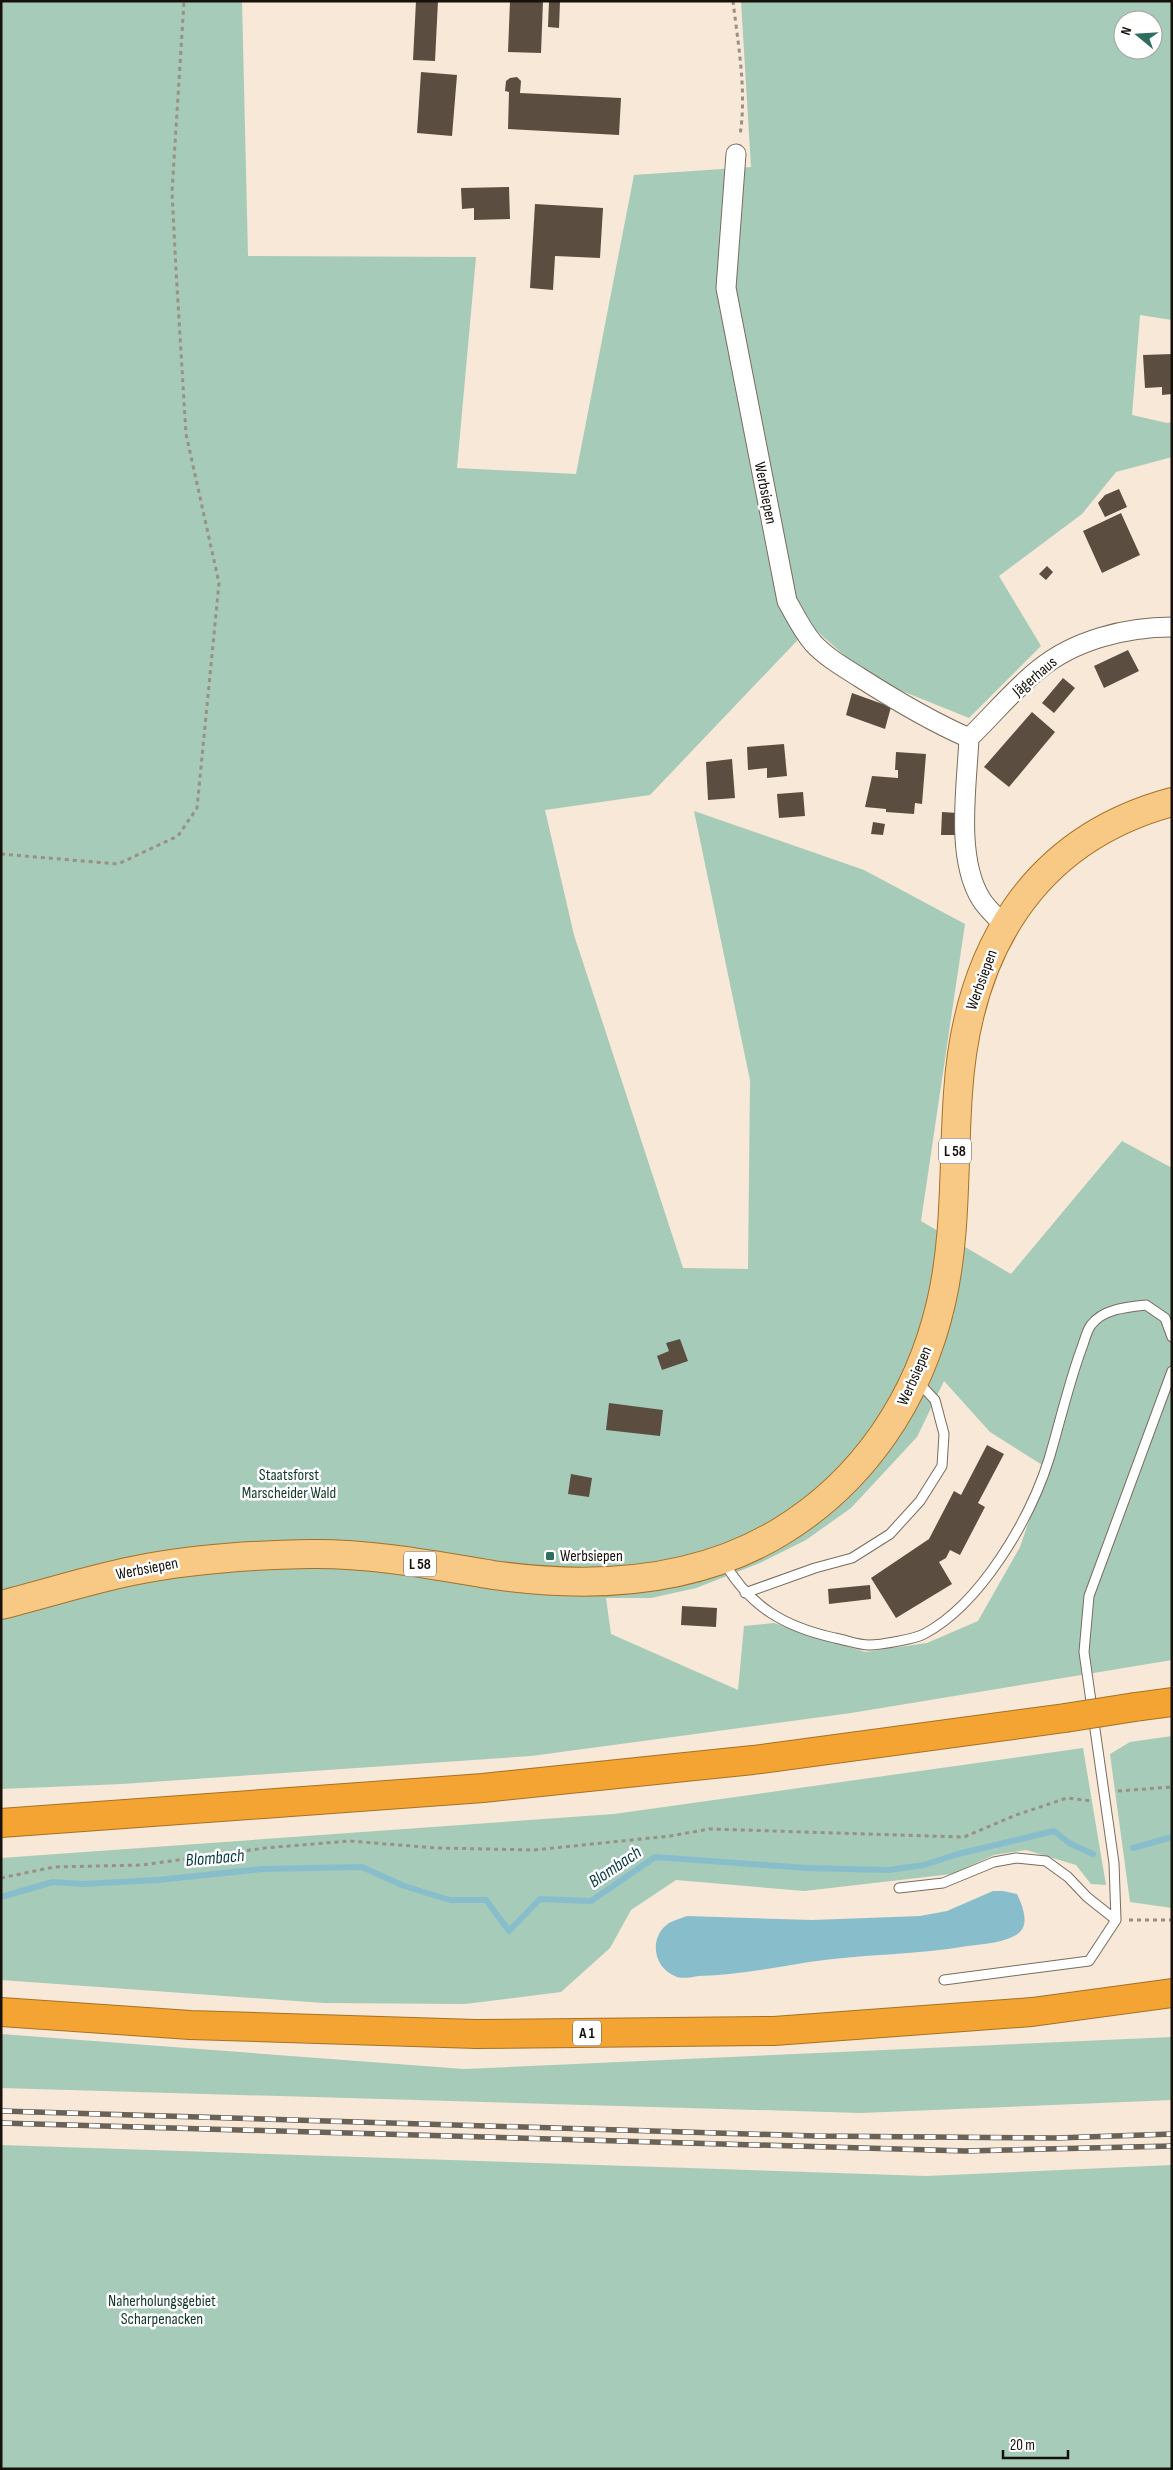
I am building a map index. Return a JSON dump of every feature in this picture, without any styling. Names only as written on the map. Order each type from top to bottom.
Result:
[{"type":"highway","points":[[1,1823],[483,1788],[753,1760],[1172,1702]]},
{"type":"highway","name":"A 1","points":[[1,2012],[190,2025],[476,2034],[774,2031],[1032,2012],[1172,1993]]},
{"type":"main road","name":"L 58","points":[[1004,924],[1027,891],[1067,853],[1086,839],[1122,819],[1172,802]]},
{"type":"main road","name":"Werbsiepen","points":[[1,1606],[134,1570],[191,1561],[250,1556],[314,1554],[357,1557],[496,1575],[571,1582],[653,1578],[723,1559],[777,1534],[824,1501],[866,1459],[897,1415],[916,1380],[930,1342],[944,1285],[950,1237],[958,1089],[967,1026],[980,980],[1004,924]]},
{"type":"street","name":"Werbsiepen","points":[[736,154],[726,288],[787,600],[799,624],[814,643],[831,659],[896,701],[937,724],[969,738]]},
{"type":"street","name":"Jägerhaus","points":[[969,738],[1038,670],[1063,653],[1090,641],[1134,630],[1172,627]]},
{"type":"street","points":[[969,738],[965,823],[968,857],[973,881],[980,897],[1004,924]]},
{"type":"lane","points":[[723,1559],[737,1584],[745,1593],[775,1617],[815,1634],[868,1645],[923,1635],[954,1615],[979,1590],[1012,1539],[1048,1460],[1068,1383],[1091,1325],[1115,1308],[1146,1305],[1165,1318],[1172,1337]]},
{"type":"lane","points":[[944,1980],[1089,1961],[1116,1920],[1114,1863],[1084,1652],[1088,1596],[1172,1371]]},
{"type":"lane","points":[[745,1593],[815,1568],[852,1558],[890,1534],[920,1501],[942,1466],[944,1434],[935,1400],[916,1380]]},
{"type":"lane","points":[[899,1888],[943,1883],[994,1862],[1016,1858],[1046,1861],[1068,1877],[1087,1897],[1116,1920]]},
{"type":"path","points":[[1,854],[118,864],[178,836],[197,808],[220,583],[186,434],[172,192],[184,1]]},
{"type":"path","points":[[733,1],[740,64],[742,121],[736,154]]},
{"type":"path","points":[[1103,1792],[1172,1787]]},
{"type":"path","points":[[1,1878],[54,1866],[142,1865],[265,1848],[349,1841],[437,1848],[534,1850],[670,1836],[708,1830],[964,1837],[1016,1815],[1067,1798],[1104,1803]]},
{"type":"path","points":[[1116,1920],[1172,1920]]},
{"type":"green space","name":"Staatsforst Marscheider Wald","points":[[1,1],[242,1],[248,256],[476,257],[457,468],[576,474],[634,175],[751,167],[741,1],[1172,1],[1172,320],[1140,315],[1132,415],[1167,423],[1172,422],[1172,457],[1116,472],[1082,514],[999,576],[1041,646],[969,718],[870,678],[811,626],[650,795],[545,810],[574,935],[683,1268],[748,1269],[750,1080],[694,811],[864,870],[965,924],[921,1221],[1011,1274],[1122,1141],[1172,1168],[1172,1660],[851,1713],[531,1756],[122,1784],[1,1789]],"holes":[[[944,1381],[990,1432],[1047,1468],[1020,1547],[978,1621],[927,1643],[865,1652],[774,1623],[744,1626],[738,1690],[611,1634],[606,1598],[651,1598],[696,1588],[760,1563],[806,1540],[851,1508],[917,1437]]]},
{"type":"green space","points":[[1172,1736],[1172,1908],[1130,1902],[1110,1754],[1130,1742]]},
{"type":"green space","points":[[1083,1748],[1106,1885],[1091,1884],[1076,1865],[1026,1850],[994,1855],[952,1874],[804,1891],[676,1880],[631,1910],[610,1948],[561,1992],[465,2004],[324,2003],[1,1980],[1,1858],[614,1814]]},
{"type":"green space","points":[[1,2034],[464,2069],[1172,2037],[1172,2100],[861,2113],[1,2088]]},
{"type":"green space","name":"Naherholungsgebiet Scharpenacken","points":[[1,2145],[926,2176],[1172,2165],[1172,2469],[1,2469]]},
{"type":"water","points":[[993,1891],[1017,1894],[1023,1910],[1024,1922],[1021,1931],[1016,1935],[993,1943],[928,1951],[829,1959],[740,1973],[685,1978],[669,1973],[658,1960],[656,1952],[658,1936],[662,1929],[669,1923],[687,1916],[812,1920],[920,1916],[947,1911]]},
{"type":"building","points":[[416,1],[438,1],[435,61],[413,60]]},
{"type":"building","points":[[510,1],[543,1],[541,53],[508,52]]},
{"type":"building","points":[[549,1],[560,1],[559,28],[548,27]]},
{"type":"building","points":[[421,72],[457,75],[452,136],[417,133]]},
{"type":"building","points":[[517,77],[521,81],[520,93],[621,98],[619,135],[508,129],[509,92],[505,91],[506,81]]},
{"type":"building","points":[[509,187],[510,219],[474,220],[474,208],[462,209],[461,188]]},
{"type":"building","points":[[535,204],[603,208],[600,258],[555,256],[553,290],[530,288]]},
{"type":"building","points":[[1172,354],[1172,394],[1162,395],[1162,387],[1145,388],[1143,355]]},
{"type":"building","points":[[1119,489],[1127,507],[1105,517],[1098,503],[1105,495]]},
{"type":"building","points":[[1121,513],[1140,555],[1102,573],[1083,531]]},
{"type":"building","points":[[1047,566],[1053,572],[1046,580],[1039,574]]},
{"type":"building","points":[[1128,650],[1139,671],[1104,688],[1094,666]]},
{"type":"building","points":[[1063,678],[1075,688],[1054,713],[1042,703]]},
{"type":"building","points":[[852,693],[891,707],[885,729],[846,715]]},
{"type":"building","points":[[1032,712],[1055,732],[1009,787],[984,767]]},
{"type":"building","points":[[784,744],[787,776],[767,778],[767,768],[748,770],[747,747]]},
{"type":"building","points":[[896,752],[926,754],[922,804],[915,803],[914,814],[886,812],[886,809],[865,807],[872,776],[898,778],[898,770],[895,770]]},
{"type":"building","points":[[732,759],[735,798],[708,800],[706,762]]},
{"type":"building","points":[[803,792],[805,816],[779,818],[777,794]]},
{"type":"building","points":[[942,812],[958,813],[958,835],[941,835]]},
{"type":"building","points":[[873,822],[885,824],[883,835],[871,834]]},
{"type":"building","points":[[680,1339],[688,1361],[662,1370],[657,1356],[669,1351],[666,1343]]},
{"type":"building","points":[[609,1403],[663,1410],[660,1436],[606,1430]]},
{"type":"building","points":[[987,1445],[1004,1454],[978,1503],[985,1507],[960,1555],[950,1550],[946,1558],[939,1562],[952,1584],[896,1618],[871,1578],[929,1539],[954,1491],[961,1495]]},
{"type":"building","points":[[571,1474],[592,1478],[589,1497],[568,1494]]},
{"type":"building","points":[[870,1585],[871,1599],[829,1604],[828,1589]]},
{"type":"building","points":[[682,1606],[717,1608],[716,1627],[681,1625]]},
{"type":"waterway","name":"Blombach","points":[[1,1897],[53,1882],[82,1884],[158,1880],[262,1869],[362,1867],[404,1886],[450,1900],[486,1900],[509,1931],[540,1899],[591,1901],[655,1857],[806,1868],[888,1870],[924,1865],[958,1854],[1054,1831],[1069,1843],[1093,1854]]},
{"type":"waterway","name":"Blombach","points":[[1133,1848],[1172,1837]]},
{"type":"railway","points":[[1,2111],[815,2136],[1057,2138],[1172,2134]]},
{"type":"railway","points":[[1,2123],[965,2151],[1172,2146]]},
{"type":"place","name":"Werbsiepen","points":[[550,1556]]}]
